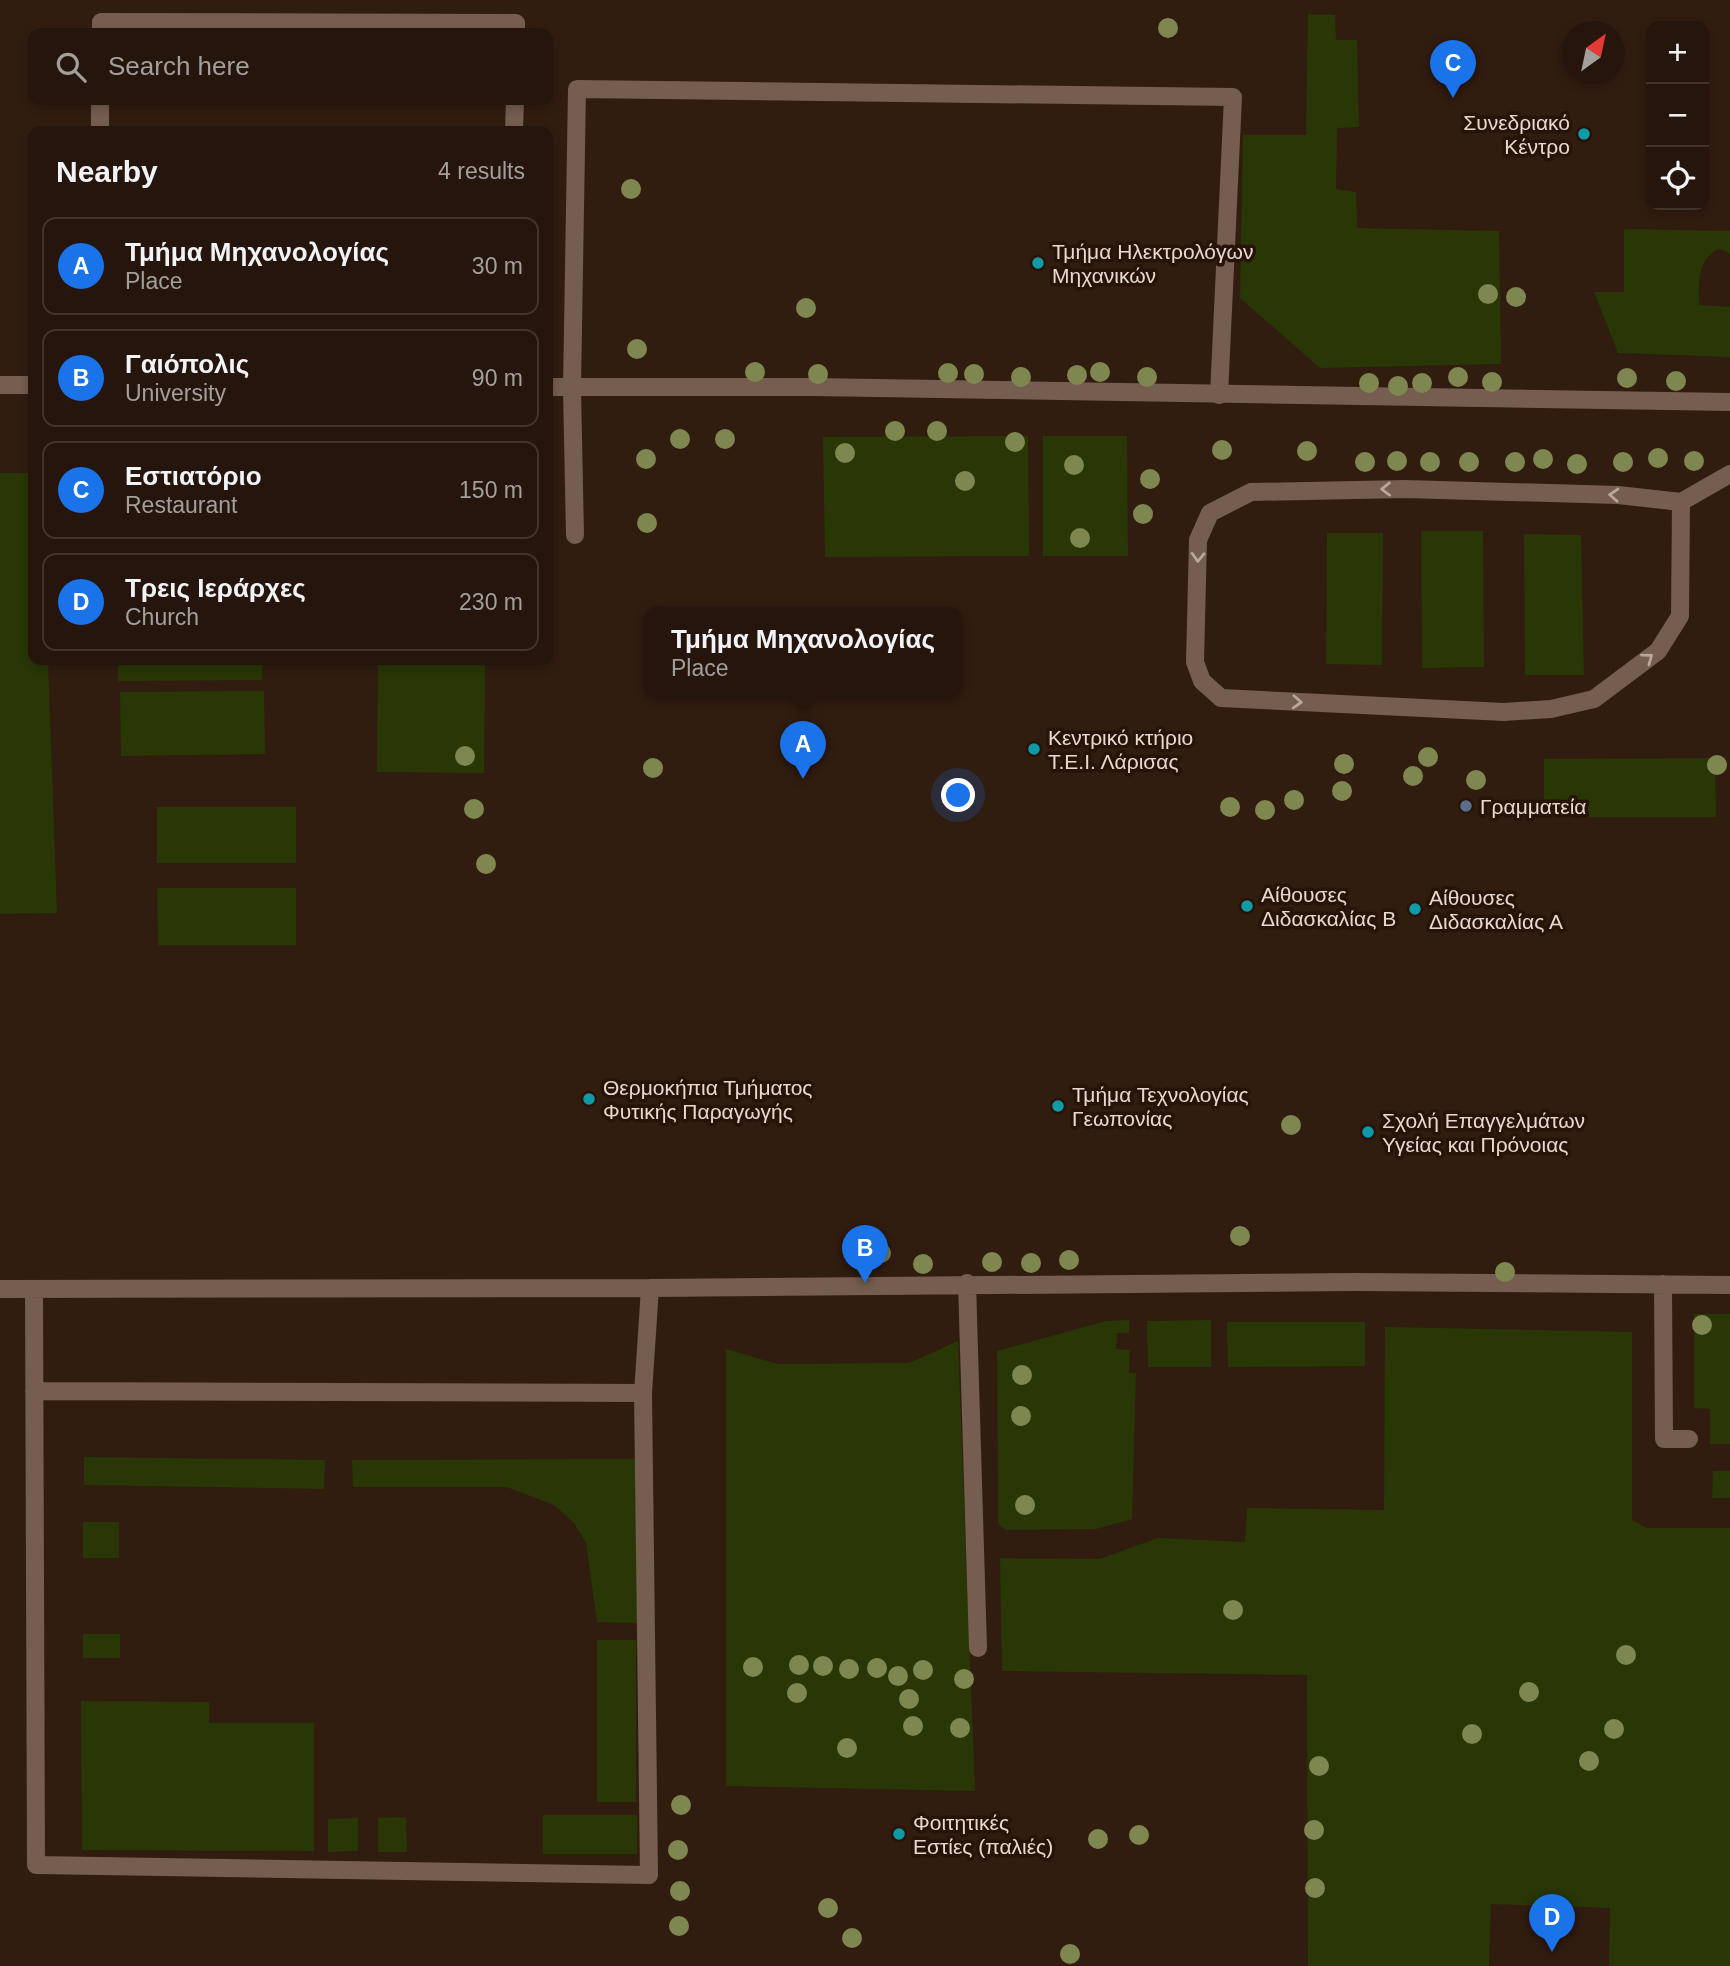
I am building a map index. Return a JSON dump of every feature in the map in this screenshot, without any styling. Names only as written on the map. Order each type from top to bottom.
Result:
[{"type":"street","points":[[101,28],[101,22],[129,22],[516,23],[516,28]]},
{"type":"street","points":[[575,535],[572,387],[577,89],[1233,97],[1219,395]]},
{"type":"street","points":[[100,105],[100,126]]},
{"type":"street","points":[[514,126],[515,105]]},
{"type":"street","points":[[0,385],[28,384]]},
{"type":"street","points":[[553,387],[813,387],[1730,402]]},
{"type":"street","points":[[1681,502],[1681,616],[1658,651],[1594,699],[1551,709],[1504,712],[1221,698],[1202,681],[1195,662],[1198,540],[1210,513],[1251,492],[1405,489],[1618,495],[1681,502],[1730,474]]},
{"type":"street","points":[[967,1283],[978,1648]]},
{"type":"street","points":[[0,1289],[650,1288],[967,1283],[1730,1284]]},
{"type":"street","points":[[1663,1284],[1664,1439],[1689,1439]]},
{"type":"street","points":[[34,1289],[36,1864],[649,1875],[643,1393],[650,1288]]},
{"type":"street","points":[[34,1391],[643,1393]]},
{"type":"green space","points":[[1308,14],[1335,15],[1336,40],[1357,40],[1359,127],[1337,128],[1336,189],[1356,192],[1357,228],[1499,231],[1501,364],[1320,368],[1240,298],[1243,135],[1306,135]]},
{"type":"green space","points":[[1624,229],[1730,231],[1730,253],[1718,249],[1702,266],[1699,305],[1730,307],[1730,357],[1618,353],[1594,292],[1624,292]]},
{"type":"green space","points":[[1028,436],[1029,556],[825,557],[823,437]]},
{"type":"green space","points":[[1043,436],[1127,436],[1128,556],[1043,556]]},
{"type":"green space","points":[[0,473],[28,473],[28,665],[48,665],[57,913],[0,914]]},
{"type":"green space","points":[[1421,531],[1483,531],[1484,667],[1422,668]]},
{"type":"green space","points":[[1327,533],[1383,533],[1382,665],[1326,664]]},
{"type":"green space","points":[[1524,534],[1581,535],[1584,675],[1525,675]]},
{"type":"green space","points":[[118,665],[262,665],[262,680],[118,681]]},
{"type":"green space","points":[[378,665],[485,665],[484,773],[377,772]]},
{"type":"green space","points":[[264,691],[265,754],[121,756],[120,692]]},
{"type":"green space","points":[[1715,758],[1716,817],[1544,817],[1544,759]]},
{"type":"green space","points":[[157,807],[296,807],[296,863],[157,863]]},
{"type":"green space","points":[[157,888],[296,888],[296,945],[158,945]]},
{"type":"green space","points":[[1694,1314],[1730,1314],[1730,1444],[1710,1444],[1710,1409],[1694,1408]]},
{"type":"green space","points":[[1129,1320],[1129,1333],[1117,1333],[1116,1349],[1130,1350],[1129,1373],[1136,1373],[1132,1519],[1096,1529],[1006,1530],[998,1524],[997,1351],[1106,1321]]},
{"type":"green space","points":[[1211,1320],[1211,1367],[1148,1367],[1147,1321]]},
{"type":"green space","points":[[1227,1322],[1365,1322],[1365,1366],[1228,1367]]},
{"type":"green space","points":[[1385,1327],[1632,1332],[1632,1520],[1647,1528],[1730,1528],[1730,1966],[1609,1966],[1610,1908],[1491,1904],[1489,1966],[1308,1966],[1307,1675],[1002,1671],[1000,1558],[1099,1559],[1158,1538],[1245,1542],[1247,1508],[1384,1510]]},
{"type":"green space","points":[[958,1341],[975,1791],[726,1786],[726,1349],[778,1364],[909,1363]]},
{"type":"green space","points":[[84,1457],[325,1460],[324,1489],[84,1485]]},
{"type":"green space","points":[[636,1459],[637,1623],[597,1622],[586,1543],[574,1523],[554,1505],[507,1487],[353,1487],[352,1460]]},
{"type":"green space","points":[[1713,1471],[1730,1471],[1730,1498],[1712,1498]]},
{"type":"green space","points":[[83,1522],[119,1522],[119,1558],[83,1558]]},
{"type":"green space","points":[[83,1634],[120,1634],[120,1658],[83,1658]]},
{"type":"green space","points":[[597,1640],[636,1640],[636,1802],[597,1802]]},
{"type":"green space","points":[[81,1701],[209,1702],[209,1723],[314,1723],[314,1851],[82,1850]]},
{"type":"green space","points":[[543,1815],[637,1815],[637,1854],[543,1854]]},
{"type":"green space","points":[[406,1817],[407,1852],[378,1852],[378,1818]]},
{"type":"green space","points":[[358,1818],[358,1851],[328,1852],[328,1819]]},
{"type":"place","name":"Εστιατόριο","points":[[1453,98]]},
{"type":"place","name":"Συνεδριακό Κέντρο","points":[[1584,134]]},
{"type":"place","name":"Τμήμα Ηλεκτρολόγων Μηχανικών","points":[[1038,263]]},
{"type":"place","name":"Κεντρικό κτήριο Τ.Ε.Ι. Λάρισας","points":[[1034,749]]},
{"type":"place","name":"Τμήμα Μηχανολογίας","points":[[803,779]]},
{"type":"place","name":"Γραμματεία","points":[[1466,806]]},
{"type":"place","name":"Αίθουσες Διδασκαλίας Β","points":[[1247,906]]},
{"type":"place","name":"Αίθουσες Διδασκαλίας Α","points":[[1415,909]]},
{"type":"place","name":"Θερμοκήπια Τμήματος Φυτικής Παραγωγής","points":[[589,1099]]},
{"type":"place","name":"Τμήμα Τεχνολογίας Γεωπονίας","points":[[1058,1106]]},
{"type":"place","name":"Σχολή Επαγγελμάτων Υγείας και Πρόνοιας","points":[[1368,1132]]},
{"type":"place","name":"Γαιόπολις","points":[[865,1283]]},
{"type":"place","name":"Φοιτητικές Εστίες (παλιές)","points":[[899,1834]]},
{"type":"place","name":"Τρεις Ιεράρχες","points":[[1552,1952]]}]
